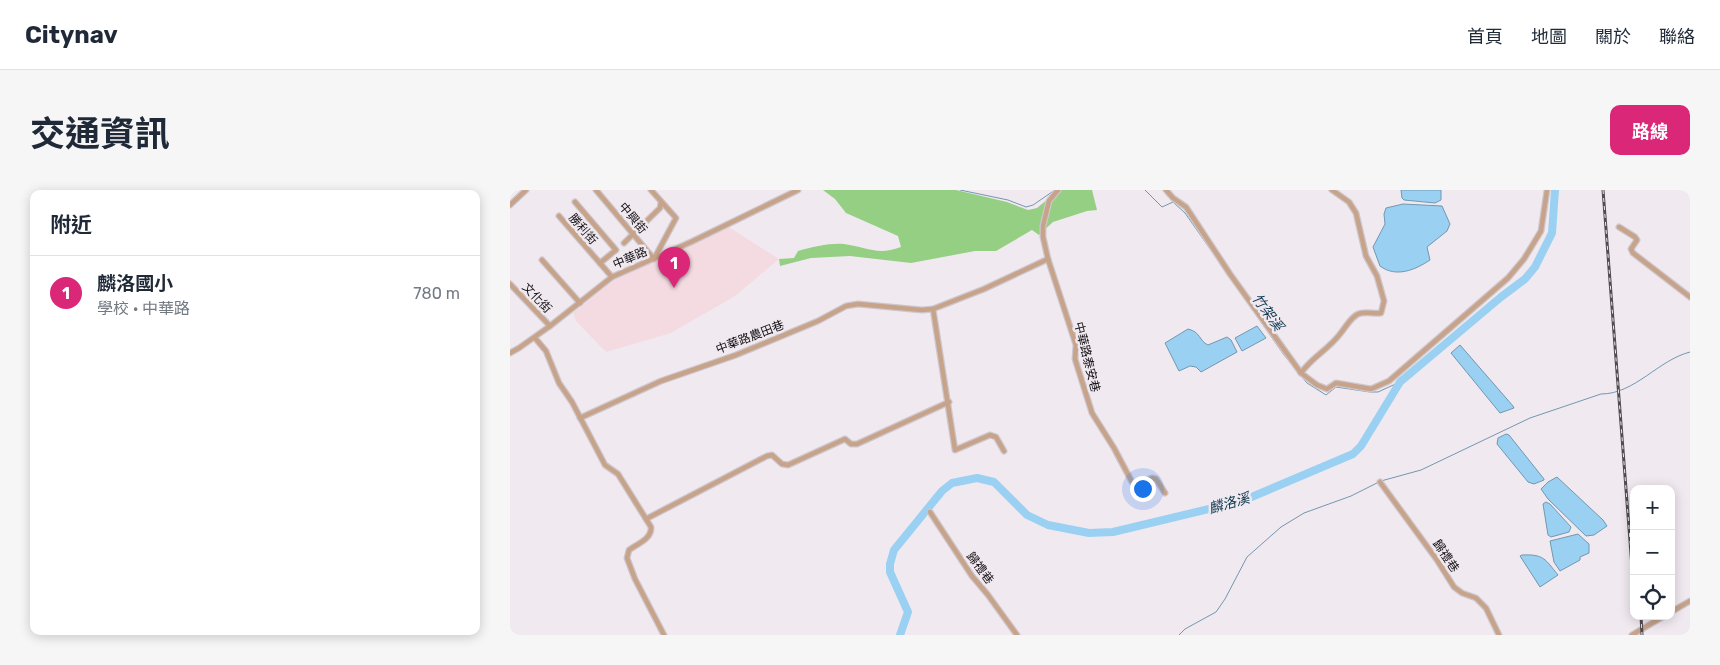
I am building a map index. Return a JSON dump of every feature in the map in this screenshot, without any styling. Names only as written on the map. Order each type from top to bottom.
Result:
[{"type":"street","points":[[510,205],[526,190]]},
{"type":"street","name":"中興街","points":[[596,190],[654,259]]},
{"type":"street","points":[[651,190],[676,218],[654,259]]},
{"type":"street","name":"中華路","points":[[510,353],[535,338],[612,277],[798,190]]},
{"type":"street","name":"中華路泰安巷","points":[[1058,190],[1049,201],[1042,226],[1043,238],[1076,345],[1075,359],[1092,413],[1132,482],[1135,484],[1152,478],[1156,479],[1165,493]]},
{"type":"street","points":[[1166,190],[1173,198],[1186,207],[1230,274],[1301,373],[1317,385],[1327,388],[1336,383],[1371,389],[1389,381],[1508,278],[1524,259],[1540,231],[1547,190]]},
{"type":"street","points":[[1301,373],[1308,363],[1340,335],[1346,325],[1357,314],[1364,312],[1382,313],[1384,300],[1377,276],[1366,256],[1356,213],[1349,202],[1332,190]]},
{"type":"street","points":[[576,202],[616,250],[600,263]]},
{"type":"street","points":[[624,243],[660,208],[661,202]]},
{"type":"street","name":"勝利街","points":[[559,216],[612,277]]},
{"type":"street","points":[[1619,226],[1636,240],[1631,249],[1633,253],[1690,297]]},
{"type":"street","name":"中華路農田巷","points":[[580,418],[661,381],[736,354],[818,321],[846,306],[858,304],[933,310],[984,290],[1048,259]]},
{"type":"street","points":[[542,260],[580,302]]},
{"type":"street","name":"文化街","points":[[510,284],[550,326]]},
{"type":"street","points":[[933,310],[949,402],[955,450],[990,435],[996,437],[1004,451]]},
{"type":"street","points":[[535,338],[546,351],[559,383],[605,465],[618,474],[651,527],[649,536],[629,550],[628,558],[636,579],[664,635]]},
{"type":"street","points":[[646,519],[767,456],[772,455],[782,464],[788,465],[844,439],[851,444],[856,444],[949,402]]},
{"type":"street","name":"歸禮巷","points":[[1380,482],[1438,560],[1454,586],[1462,593],[1476,598],[1486,608],[1499,635]]},
{"type":"street","name":"歸禮巷","points":[[930,512],[972,576],[1018,635]]},
{"type":"street","points":[[1675,610],[1690,601]]},
{"type":"street","points":[[1632,635],[1657,620]]},
{"type":"shaded area","points":[[727,226],[779,259],[735,296],[671,333],[606,352],[576,321],[573,313],[613,281]]},
{"type":"green space","points":[[823,190],[956,190],[1007,202],[1028,210],[1037,208],[1059,190],[1092,190],[1097,210],[1087,211],[1053,222],[1039,235],[1032,230],[996,251],[975,251],[911,263],[850,256],[811,258],[780,266],[779,259],[794,258],[798,251],[833,244],[844,244],[878,251],[893,250],[901,247],[898,236],[846,213],[835,199]]},
{"type":"water","points":[[1401,190],[1441,190],[1441,200],[1435,203],[1404,200]]},
{"type":"water","points":[[1403,204],[1442,206],[1450,224],[1447,231],[1427,247],[1430,260],[1412,269],[1392,272],[1380,266],[1373,247],[1385,224],[1384,214],[1386,208]]},
{"type":"water","points":[[1257,326],[1266,338],[1242,351],[1235,338]]},
{"type":"water","points":[[1188,329],[1198,334],[1208,345],[1227,337],[1231,340],[1237,352],[1201,372],[1196,367],[1190,366],[1179,371],[1165,343]]},
{"type":"water","points":[[1460,345],[1514,408],[1500,413],[1451,353]]},
{"type":"water","points":[[1506,434],[1509,435],[1544,480],[1534,484],[1528,482],[1497,444],[1498,438]]},
{"type":"water","points":[[1557,477],[1607,526],[1594,535],[1586,536],[1548,499],[1541,489]]},
{"type":"water","points":[[1546,502],[1571,527],[1569,532],[1551,537],[1548,535],[1543,504]]},
{"type":"water","points":[[1578,534],[1589,544],[1589,553],[1560,571],[1554,562],[1550,541]]},
{"type":"water","points":[[1520,556],[1540,557],[1558,575],[1540,587]]},
{"type":"waterway","name":"竹架溪","points":[[960,190],[1008,200],[1026,207],[1033,205],[1055,190]]},
{"type":"waterway","name":"竹架溪","points":[[1145,190],[1162,207],[1173,202],[1185,213],[1284,355],[1307,383],[1326,395],[1336,387],[1378,392],[1400,382]]},
{"type":"waterway","name":"麟洛溪","points":[[900,635],[908,612],[890,572],[894,550],[942,491],[952,483],[977,478],[994,482],[1027,515],[1048,525],[1089,533],[1113,532],[1242,501],[1353,454],[1361,446],[1400,382],[1525,279],[1535,267],[1552,233],[1555,190]]},
{"type":"waterway","points":[[1381,481],[1421,470],[1530,418],[1601,394],[1625,389],[1667,362],[1690,352]]},
{"type":"waterway","points":[[1179,635],[1185,629],[1216,612],[1247,557],[1281,527],[1304,513],[1351,496],[1377,483]]},
{"type":"railway","points":[[1603,190],[1633,575]]},
{"type":"railway","points":[[1641,620],[1642,635]]},
{"type":"place","name":"麟洛國小","points":[[674,288]]}]
